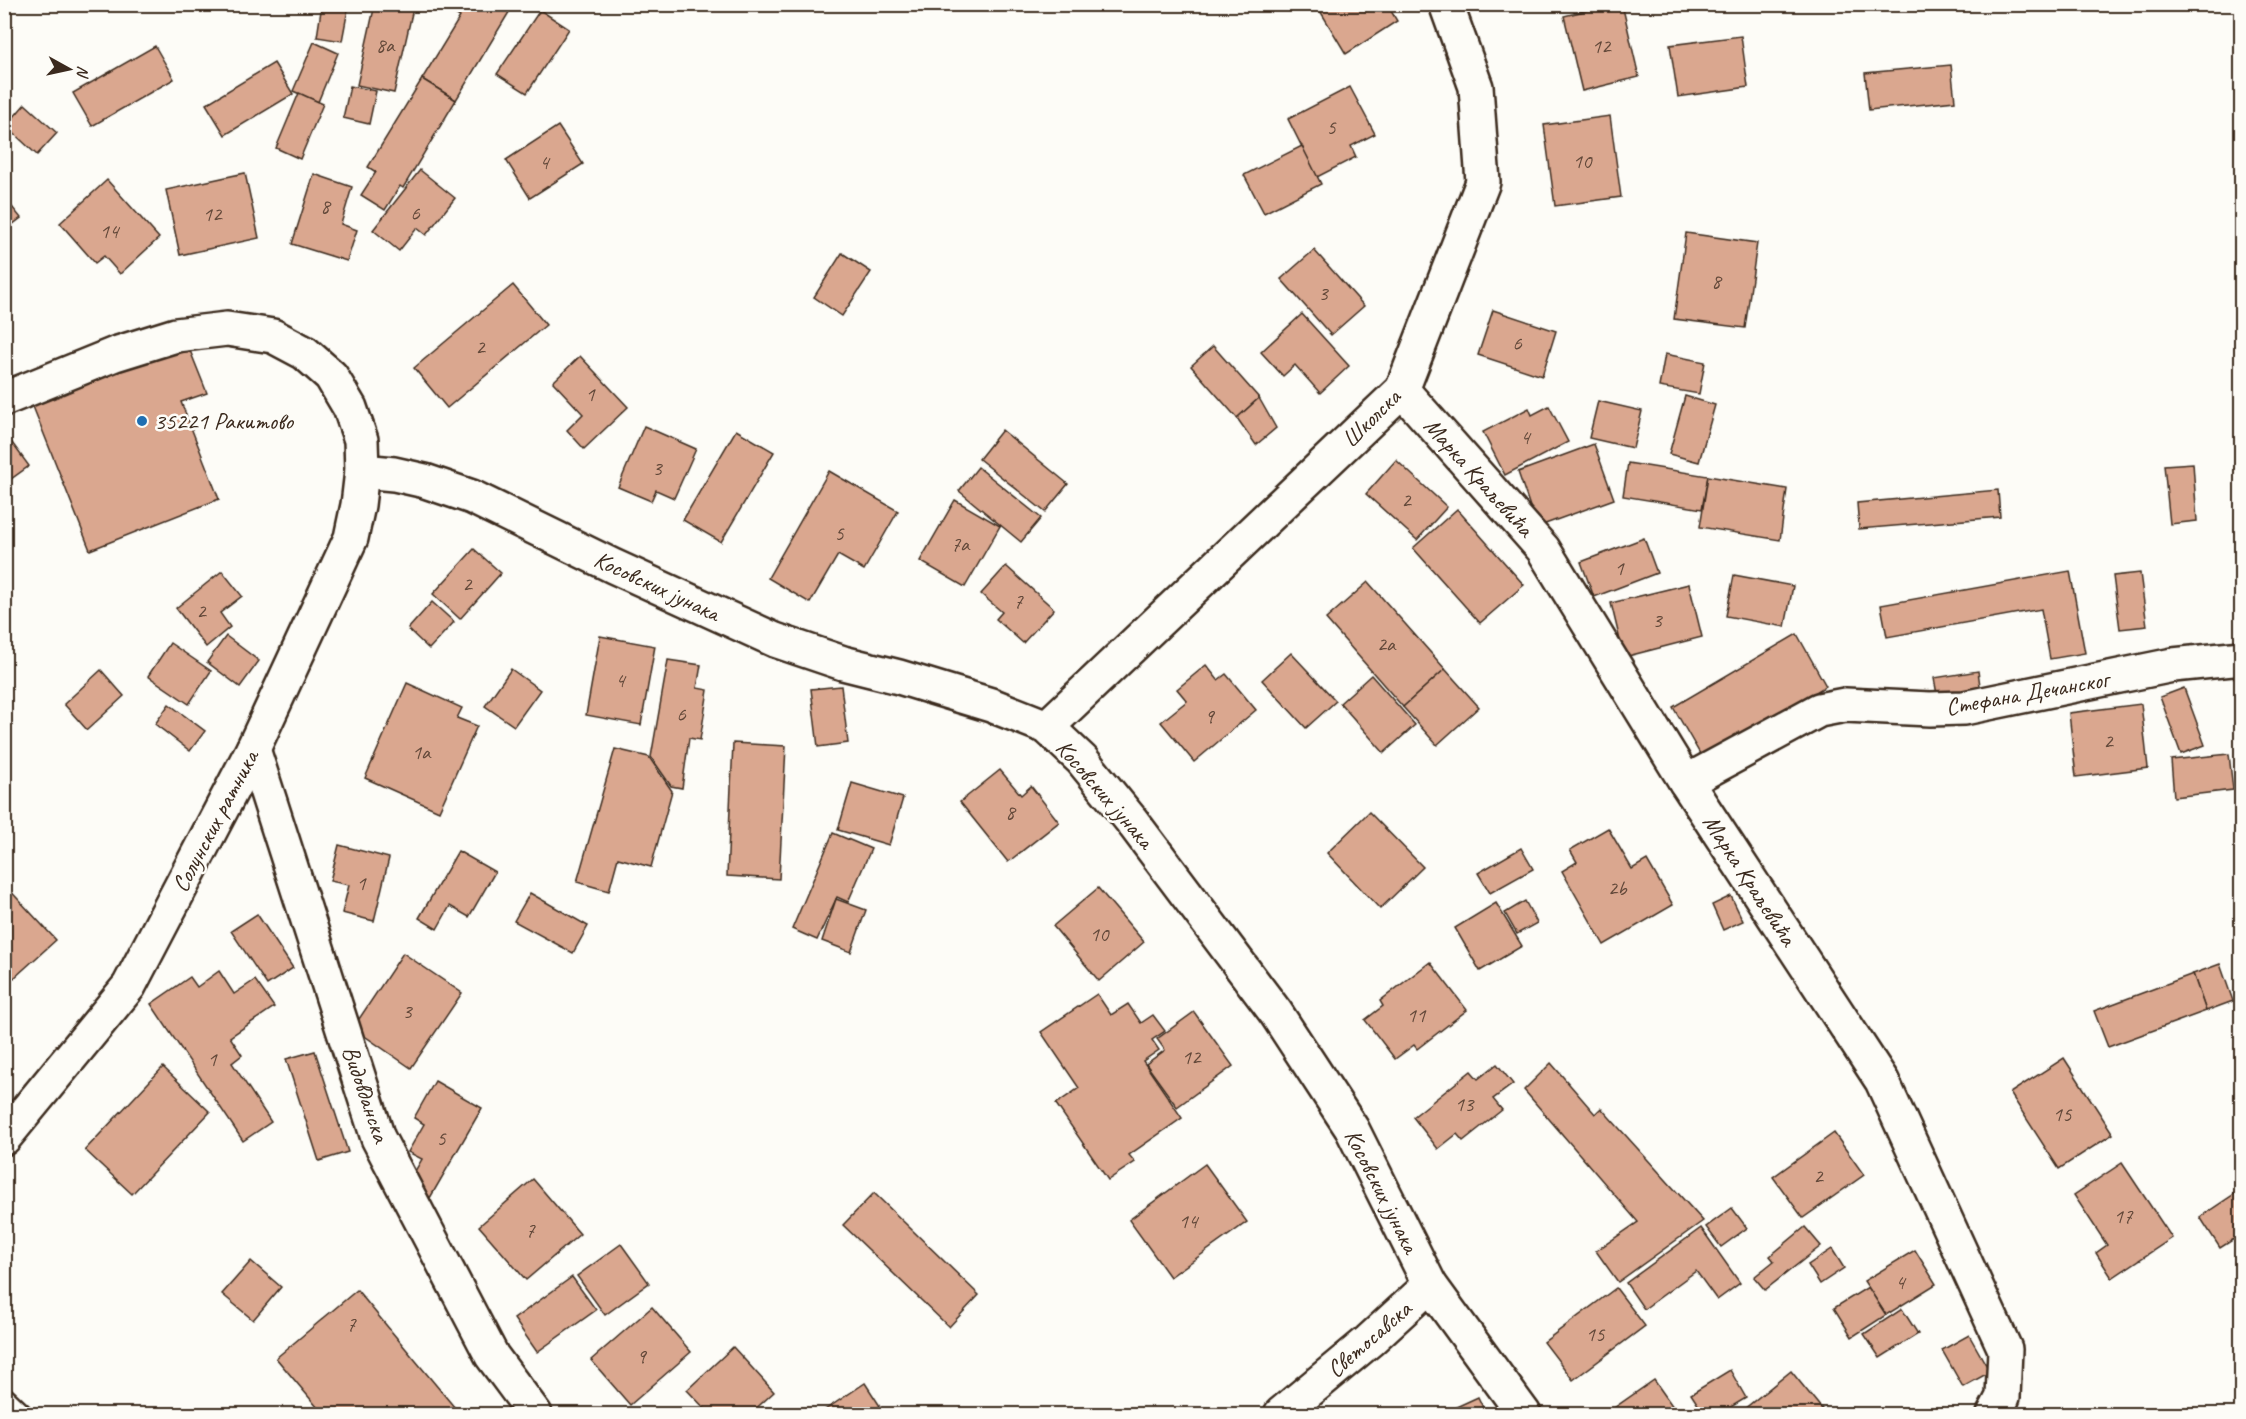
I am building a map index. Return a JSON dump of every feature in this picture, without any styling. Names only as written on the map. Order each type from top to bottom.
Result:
[{"type":"street","name":"Школска","points":[[1047,727],[1402,390],[1483,182],[1476,87],[1446,4]]},
{"type":"street","name":"Солунских ратника","points":[[4,399],[115,354],[176,335],[227,329],[273,336],[305,353],[331,376],[350,408],[361,440],[362,471],[351,538],[253,749],[129,986],[4,1138]]},
{"type":"street","name":"Марка Краљевића","points":[[1402,390],[1543,549],[1686,782],[1882,1081],[2005,1350],[2003,1397],[1994,1414]]},
{"type":"street","name":"Косовских јунака","points":[[362,471],[394,474],[425,481],[472,497],[775,640],[843,663],[899,676],[991,705],[1047,727],[1082,760],[1131,820],[1276,1013],[1352,1129],[1430,1285],[1524,1414]]},
{"type":"street","name":"Стефана Дечанског","points":[[1686,782],[1819,710],[1845,705],[1930,709],[1964,708],[2173,666],[2241,658]]},
{"type":"street","name":"Видовданска","points":[[253,749],[378,1138],[492,1356],[530,1413]]},
{"type":"street","name":"Светосавска","points":[[1281,1414],[1369,1341],[1430,1285]]},
{"type":"lane","points":[[4,1399],[20,1414]]},
{"type":"building","points":[[322,4],[349,4],[342,41],[317,37]]},
{"type":"building","points":[[375,4],[414,4],[394,93],[357,85]]},
{"type":"building","points":[[439,4],[514,4],[456,100],[422,79],[460,17]]},
{"type":"building","points":[[1316,4],[1387,4],[1397,21],[1346,54]]},
{"type":"building","points":[[1612,4],[1622,4],[1639,77],[1582,91],[1564,16]]},
{"type":"building","points":[[540,10],[569,29],[527,93],[497,74]]},
{"type":"building","points":[[1741,36],[1748,87],[1678,97],[1670,45]]},
{"type":"building","points":[[314,42],[338,53],[318,102],[293,91]]},
{"type":"building","points":[[155,46],[174,79],[92,126],[73,93]]},
{"type":"building","points":[[274,63],[293,94],[225,135],[206,104]]},
{"type":"building","points":[[1951,65],[1955,101],[1869,110],[1865,73]]},
{"type":"building","points":[[422,79],[456,100],[403,188],[400,186],[385,210],[361,195],[376,172],[368,167]]},
{"type":"building","points":[[350,86],[376,91],[369,124],[343,118]]},
{"type":"building","points":[[1350,87],[1375,134],[1351,146],[1356,157],[1317,177],[1288,119]]},
{"type":"building","points":[[299,93],[323,104],[300,159],[276,148]]},
{"type":"building","points":[[25,104],[57,133],[37,155],[6,126]]},
{"type":"building","points":[[1610,116],[1621,197],[1555,206],[1544,125]]},
{"type":"building","points":[[558,126],[583,164],[530,198],[506,160]]},
{"type":"building","points":[[1302,146],[1321,184],[1264,213],[1244,175]]},
{"type":"building","points":[[420,170],[455,198],[426,235],[417,228],[399,251],[373,230]]},
{"type":"building","points":[[245,173],[259,238],[180,255],[166,190]]},
{"type":"building","points":[[314,174],[352,187],[341,224],[357,230],[347,261],[292,244]]},
{"type":"building","points":[[107,180],[159,238],[120,274],[104,256],[95,263],[60,223]]},
{"type":"building","points":[[4,197],[21,218],[4,231]]},
{"type":"building","points":[[1686,233],[1757,243],[1745,328],[1674,319]]},
{"type":"building","points":[[1314,250],[1364,306],[1331,335],[1281,279]]},
{"type":"building","points":[[842,253],[871,272],[842,316],[814,297]]},
{"type":"building","points":[[513,285],[546,325],[447,408],[414,368]]},
{"type":"building","points":[[1493,310],[1556,331],[1542,376],[1478,355]]},
{"type":"building","points":[[1302,314],[1349,366],[1320,393],[1295,365],[1283,376],[1261,352]]},
{"type":"building","points":[[187,343],[207,393],[181,402],[219,499],[90,550],[32,404]]},
{"type":"building","points":[[1213,346],[1259,398],[1237,418],[1191,366]]},
{"type":"building","points":[[1665,354],[1705,362],[1699,394],[1659,387]]},
{"type":"building","points":[[580,356],[628,407],[584,449],[567,430],[583,414],[553,382]]},
{"type":"building","points":[[1685,396],[1715,405],[1699,462],[1669,454]]},
{"type":"building","points":[[1259,398],[1276,428],[1256,445],[1237,418]]},
{"type":"building","points":[[1598,401],[1642,411],[1633,448],[1589,438]]},
{"type":"building","points":[[1549,406],[1568,442],[1505,475],[1483,432],[1529,408],[1532,415]]},
{"type":"building","points":[[644,426],[696,449],[674,498],[656,490],[651,501],[618,487]]},
{"type":"building","points":[[736,430],[774,452],[721,542],[683,520]]},
{"type":"building","points":[[1002,430],[1068,484],[1045,512],[979,459]]},
{"type":"building","points":[[4,432],[29,466],[4,484]]},
{"type":"building","points":[[1594,444],[1614,499],[1537,527],[1518,472]]},
{"type":"building","points":[[1396,460],[1447,507],[1417,540],[1366,494]]},
{"type":"building","points":[[1628,463],[1708,476],[1702,509],[1623,496]]},
{"type":"building","points":[[2193,463],[2197,521],[2170,524],[2164,465]]},
{"type":"building","points":[[978,467],[1041,518],[1021,542],[959,491]]},
{"type":"building","points":[[829,471],[898,511],[864,570],[838,555],[810,603],[768,578]]},
{"type":"building","points":[[1708,476],[1787,489],[1780,540],[1700,527]]},
{"type":"building","points":[[1998,490],[2000,517],[1859,529],[1857,503]]},
{"type":"building","points":[[955,500],[1000,526],[965,587],[920,561]]},
{"type":"building","points":[[1457,509],[1524,585],[1480,623],[1413,548]]},
{"type":"building","points":[[1644,538],[1657,573],[1594,597],[1581,562]]},
{"type":"building","points":[[474,549],[501,573],[460,619],[433,594]]},
{"type":"building","points":[[1006,566],[1054,609],[1023,643],[996,619],[1002,612],[981,594]]},
{"type":"building","points":[[222,571],[242,596],[220,613],[230,627],[206,647],[176,608]]},
{"type":"building","points":[[2070,571],[2085,653],[2050,659],[2041,609],[1887,637],[1881,605]]},
{"type":"building","points":[[2140,573],[2147,626],[2120,629],[2113,576]]},
{"type":"building","points":[[1734,575],[1793,586],[1785,627],[1726,616]]},
{"type":"building","points":[[1368,582],[1445,669],[1403,707],[1326,619]]},
{"type":"building","points":[[1689,584],[1702,637],[1624,657],[1611,603]]},
{"type":"building","points":[[432,602],[454,622],[429,649],[408,629]]},
{"type":"building","points":[[1797,634],[1826,686],[1703,759],[1673,707]]},
{"type":"building","points":[[226,636],[259,661],[240,687],[207,662]]},
{"type":"building","points":[[600,636],[655,646],[641,725],[586,715]]},
{"type":"building","points":[[170,643],[211,671],[189,704],[148,676]]},
{"type":"building","points":[[1291,653],[1336,701],[1306,728],[1262,680]]},
{"type":"building","points":[[668,660],[701,665],[697,688],[708,690],[700,740],[689,738],[682,788],[671,786],[651,757]]},
{"type":"building","points":[[1206,665],[1218,680],[1226,674],[1256,710],[1194,762],[1161,722],[1187,701],[1177,689]]},
{"type":"building","points":[[511,669],[540,690],[514,726],[485,706]]},
{"type":"building","points":[[1445,669],[1479,707],[1437,745],[1403,707]]},
{"type":"building","points":[[101,670],[124,696],[87,730],[64,704]]},
{"type":"building","points":[[1978,671],[1981,693],[1938,700],[1934,678]]},
{"type":"building","points":[[1371,675],[1415,725],[1384,753],[1340,703]]},
{"type":"building","points":[[407,683],[462,708],[457,718],[477,726],[439,811],[365,778]]},
{"type":"building","points":[[841,686],[848,743],[818,747],[811,689]]},
{"type":"building","points":[[2184,688],[2205,745],[2181,754],[2160,697]]},
{"type":"building","points":[[169,704],[205,731],[190,751],[155,724]]},
{"type":"building","points":[[2141,704],[2148,768],[2076,777],[2069,713]]},
{"type":"building","points":[[733,743],[786,746],[779,879],[727,876]]},
{"type":"building","points":[[615,749],[649,757],[672,791],[651,867],[618,858],[609,891],[577,882]]},
{"type":"building","points":[[2229,754],[2233,790],[2174,797],[2171,760]]},
{"type":"building","points":[[1000,770],[1021,795],[1031,786],[1059,822],[1008,862],[960,802]]},
{"type":"building","points":[[852,783],[903,798],[889,845],[838,830]]},
{"type":"building","points":[[1369,812],[1423,867],[1380,909],[1327,853]]},
{"type":"building","points":[[1608,828],[1632,869],[1647,860],[1673,905],[1604,945],[1562,871],[1577,862],[1570,850]]},
{"type":"building","points":[[833,833],[871,849],[848,902],[837,897],[817,940],[792,929]]},
{"type":"building","points":[[339,845],[389,858],[374,921],[342,913],[349,885],[330,881]]},
{"type":"building","points":[[1521,848],[1533,869],[1490,893],[1478,873]]},
{"type":"building","points":[[458,851],[495,872],[469,917],[450,906],[437,929],[419,918]]},
{"type":"building","points":[[4,884],[56,940],[14,978],[4,968]]},
{"type":"building","points":[[1098,888],[1144,942],[1099,981],[1053,926]]},
{"type":"building","points":[[530,893],[588,926],[573,953],[514,921]]},
{"type":"building","points":[[1731,896],[1743,921],[1723,930],[1712,905]]},
{"type":"building","points":[[836,899],[866,910],[851,952],[822,941]]},
{"type":"building","points":[[1525,901],[1537,923],[1517,934],[1505,913]]},
{"type":"building","points":[[1496,903],[1522,946],[1480,971],[1455,928]]},
{"type":"building","points":[[257,914],[293,968],[267,985],[231,931]]},
{"type":"building","points":[[403,953],[462,993],[411,1068],[353,1028]]},
{"type":"building","points":[[1430,962],[1467,1010],[1417,1049],[1414,1045],[1395,1059],[1365,1020],[1383,1006],[1380,1001]]},
{"type":"building","points":[[2220,964],[2233,1001],[2206,1011],[2193,974]]},
{"type":"building","points":[[219,971],[234,994],[255,980],[274,1007],[230,1037],[242,1055],[232,1063],[271,1122],[243,1141],[151,1004],[190,977],[197,987]]},
{"type":"building","points":[[2193,974],[2206,1011],[2108,1047],[2094,1011]]},
{"type":"building","points":[[1097,994],[1111,1015],[1128,1004],[1141,1023],[1153,1015],[1165,1031],[1152,1040],[1159,1050],[1143,1061],[1182,1118],[1129,1155],[1135,1162],[1108,1180],[1056,1104],[1079,1088],[1041,1032]]},
{"type":"building","points":[[1194,1012],[1233,1066],[1177,1107],[1146,1064],[1165,1050],[1157,1039]]},
{"type":"building","points":[[315,1051],[348,1152],[319,1161],[286,1059]]},
{"type":"building","points":[[2064,1058],[2113,1134],[2059,1169],[2010,1093]]},
{"type":"building","points":[[1551,1063],[1595,1114],[1601,1108],[1703,1221],[1618,1282],[1596,1251],[1638,1222],[1524,1090]]},
{"type":"building","points":[[1497,1064],[1513,1084],[1493,1099],[1502,1110],[1463,1141],[1457,1134],[1438,1149],[1413,1117],[1471,1071],[1478,1079]]},
{"type":"building","points":[[163,1067],[210,1112],[132,1194],[85,1150]]},
{"type":"building","points":[[435,1081],[482,1108],[430,1198],[407,1185],[422,1159],[408,1152],[424,1124],[414,1118]]},
{"type":"building","points":[[1834,1133],[1864,1175],[1803,1218],[1773,1177]]},
{"type":"building","points":[[2122,1163],[2172,1238],[2112,1278],[2096,1253],[2107,1245],[2074,1195]]},
{"type":"building","points":[[1205,1164],[1247,1222],[1170,1277],[1129,1220]]},
{"type":"building","points":[[533,1179],[580,1234],[526,1280],[479,1226]]},
{"type":"building","points":[[2242,1189],[2242,1234],[2220,1248],[2200,1217]]},
{"type":"building","points":[[874,1193],[979,1295],[949,1327],[843,1225]]},
{"type":"building","points":[[1732,1208],[1747,1228],[1721,1247],[1706,1227]]},
{"type":"building","points":[[1805,1227],[1821,1246],[1765,1290],[1754,1277],[1774,1261],[1770,1256]]},
{"type":"building","points":[[1701,1228],[1740,1283],[1717,1300],[1696,1271],[1644,1309],[1626,1283]]},
{"type":"building","points":[[621,1244],[649,1283],[605,1315],[577,1276]]},
{"type":"building","points":[[1832,1249],[1844,1268],[1820,1284],[1808,1265]]},
{"type":"building","points":[[1915,1250],[1936,1284],[1886,1315],[1864,1281]]},
{"type":"building","points":[[251,1261],[281,1287],[253,1320],[222,1294]]},
{"type":"building","points":[[572,1277],[596,1310],[537,1352],[514,1319]]},
{"type":"building","points":[[1868,1287],[1886,1315],[1852,1337],[1834,1308]]},
{"type":"building","points":[[1616,1288],[1645,1326],[1573,1380],[1544,1342]]},
{"type":"building","points":[[357,1290],[460,1414],[323,1414],[276,1358]]},
{"type":"building","points":[[652,1307],[691,1352],[630,1405],[591,1360]]},
{"type":"building","points":[[1902,1309],[1918,1334],[1880,1358],[1864,1334]]},
{"type":"building","points":[[1969,1335],[1990,1372],[1963,1387],[1942,1350]]},
{"type":"building","points":[[733,1347],[774,1392],[750,1414],[710,1414],[687,1390]]},
{"type":"building","points":[[1730,1370],[1746,1398],[1719,1414],[1704,1414],[1691,1394]]},
{"type":"building","points":[[1791,1371],[1826,1414],[1738,1414]]},
{"type":"building","points":[[1654,1380],[1678,1414],[1619,1414],[1614,1408]]},
{"type":"building","points":[[865,1383],[880,1406],[868,1414],[819,1414]]},
{"type":"building","points":[[1478,1397],[1486,1414],[1441,1414]]},
{"type":"place","name":"35221 Ракитово","points":[[142,421]]}]
